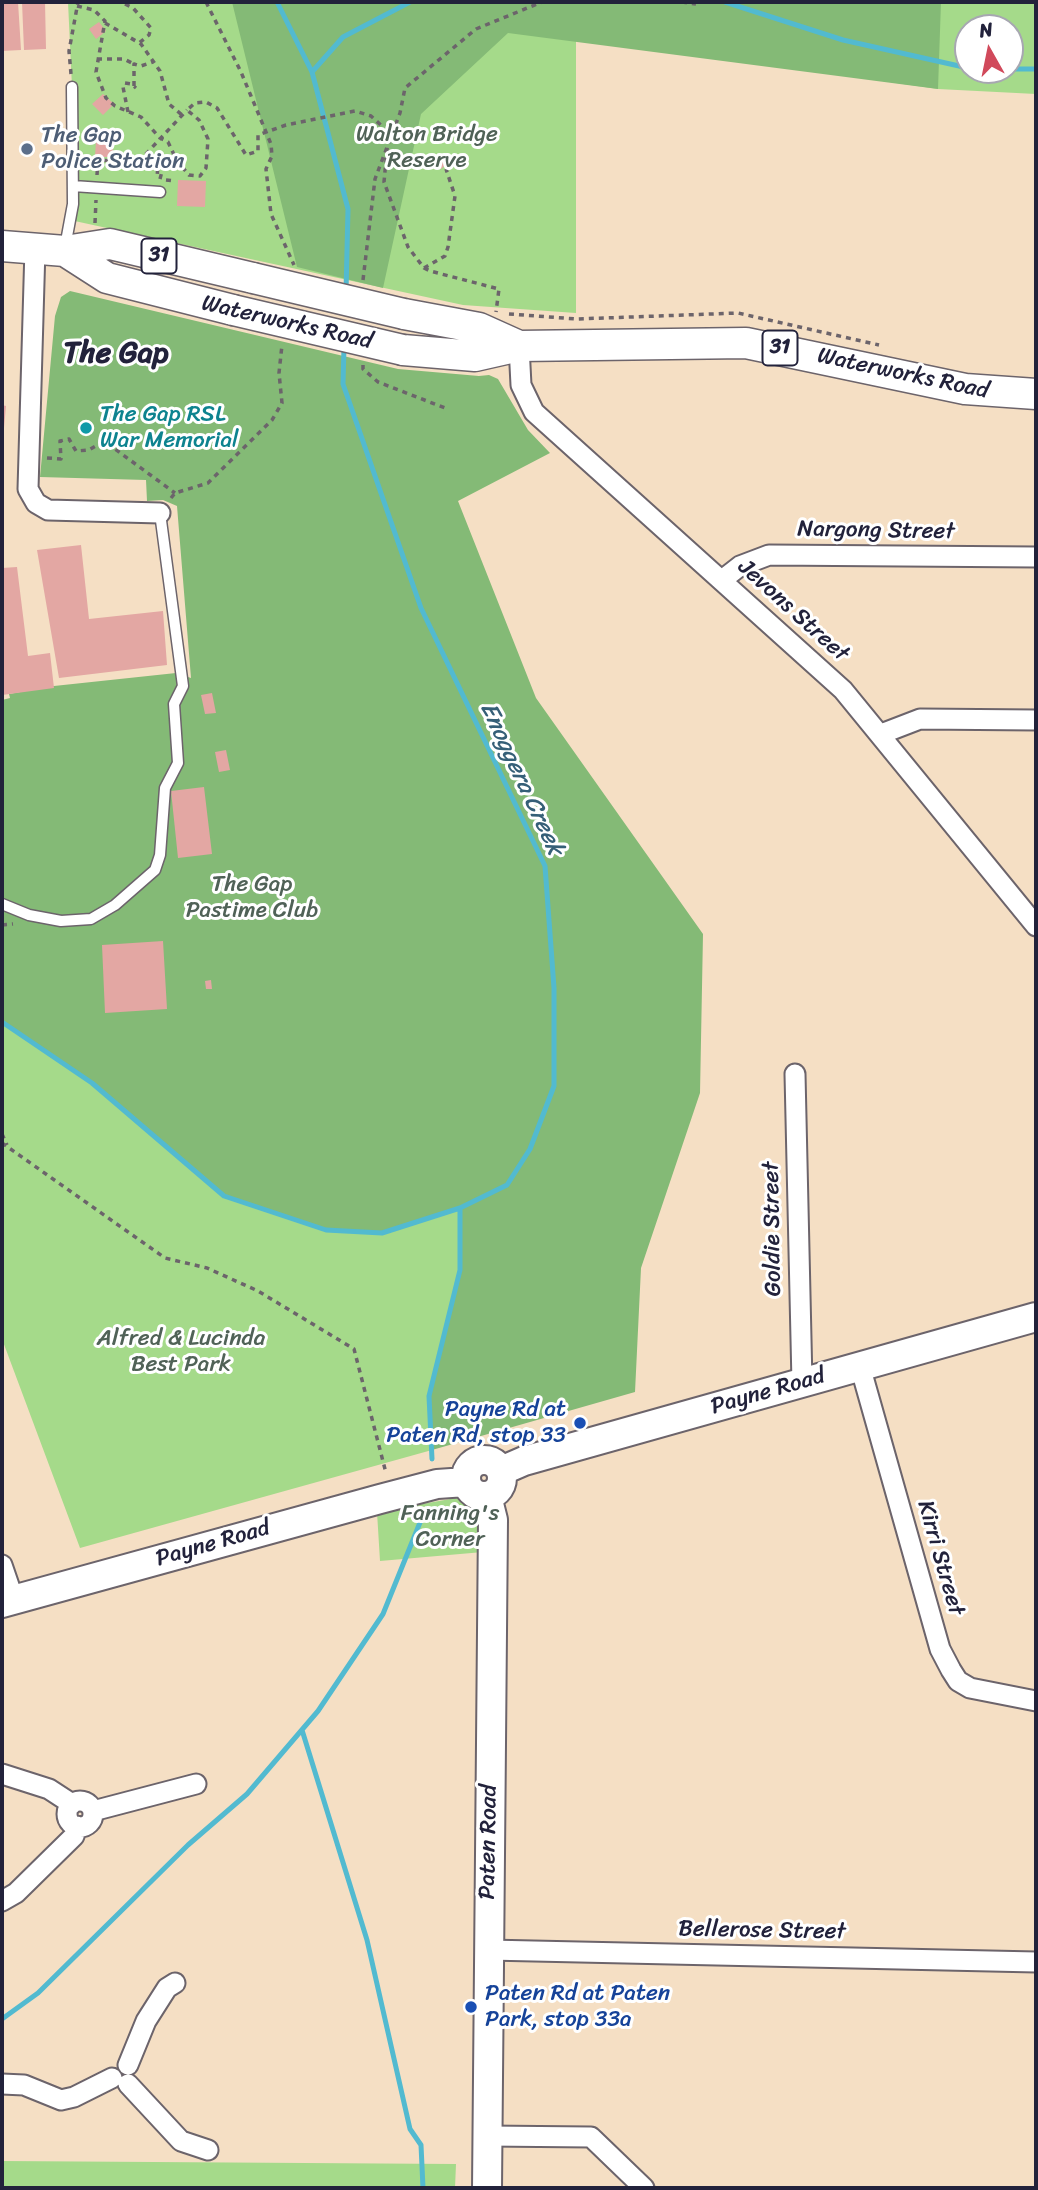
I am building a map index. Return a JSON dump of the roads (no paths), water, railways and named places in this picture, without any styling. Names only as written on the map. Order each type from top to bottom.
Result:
[{"type":"main road","name":"Waterworks Road","points":[[2,246],[65,251],[110,244],[404,314],[479,328],[519,346]]},
{"type":"main road","name":"Waterworks Road","points":[[65,251],[107,278],[403,350],[475,356],[519,346],[746,343],[965,390],[1036,394]]},
{"type":"main road","name":"Payne Road","points":[[8,1601],[437,1484],[477,1489],[500,1487],[501,1471],[524,1461],[1036,1317]]},
{"type":"main road","name":"Paten Road","points":[[477,1489],[493,1520],[487,2188]]},
{"type":"street","points":[[35,248],[28,489],[36,503],[48,510],[160,513]]},
{"type":"street","name":"Jevons Street","points":[[519,346],[522,385],[534,412],[843,690],[1036,926]]},
{"type":"street","name":"Nargong Street","points":[[722,580],[740,565],[769,555],[1036,557]]},
{"type":"street","points":[[881,734],[920,719],[1036,720]]},
{"type":"street","name":"Goldie Street","points":[[795,1074],[802,1383]]},
{"type":"street","name":"Kirri Street","points":[[860,1366],[940,1649],[951,1670],[958,1681],[970,1688],[1036,1701]]},
{"type":"street","points":[[2,1565],[8,1601]]},
{"type":"street","points":[[2,1774],[49,1789],[72,1804]]},
{"type":"street","points":[[93,1811],[196,1784]]},
{"type":"street","points":[[77,1826],[68,1819],[72,1804],[84,1801],[93,1811]]},
{"type":"street","points":[[77,1826],[89,1823],[93,1811]]},
{"type":"street","points":[[2,1901],[16,1893],[74,1836],[77,1826]]},
{"type":"street","name":"Bellerose Street","points":[[488,1950],[1036,1962]]},
{"type":"street","points":[[2,2084],[24,2085],[61,2100],[123,2076],[146,2021],[167,1987],[175,1983]]},
{"type":"street","points":[[123,2076],[181,2141],[208,2150]]},
{"type":"street","points":[[487,2136],[591,2137],[644,2188]]},
{"type":"lane","points":[[65,251],[73,186],[72,87]]},
{"type":"lane","points":[[73,186],[158,187]]},
{"type":"lane","points":[[2,904],[29,915],[61,921],[91,919],[115,905],[155,870],[160,855],[165,788],[178,763],[174,704],[183,686],[160,513]]},
{"type":"waterway","points":[[277,2],[312,72]]},
{"type":"waterway","name":"Enoggera Creek","points":[[346,292],[348,209],[312,72],[343,37],[410,2]]},
{"type":"waterway","name":"Enoggera Creek","points":[[725,2],[843,40],[954,65]]},
{"type":"waterway","name":"Enoggera Creek","points":[[1024,69],[1036,69]]},
{"type":"waterway","name":"Enoggera Creek","points":[[2,1022],[92,1083],[224,1196],[326,1230],[382,1233],[460,1208],[507,1185],[530,1149],[554,1086],[554,988],[545,866],[421,608],[343,384],[344,347]]},
{"type":"waterway","points":[[432,1459],[429,1396],[460,1270],[460,1208]]},
{"type":"waterway","points":[[2,2019],[38,1993],[188,1845],[247,1794],[318,1711],[383,1614],[421,1520]]},
{"type":"waterway","points":[[302,1730],[367,1940],[410,2129],[421,2145],[423,2188]]},
{"type":"place","name":"The Gap Police Station","points":[[27,149]]},
{"type":"place","name":"The Gap RSL War Memorial","points":[[86,428]]},
{"type":"place","name":"Payne Rd at Paten Rd, stop 33","points":[[580,1423]]},
{"type":"place","name":"Paten Rd at Paten Park, stop 33a","points":[[471,2007]]},
{"type":"district","name":"The Gap","points":[[116,354]]},
{"type":"park label","name":"Walton Bridge Reserve","points":[[427,148]]},
{"type":"park label","name":"The Gap Pastime Club","points":[[252,898]]},
{"type":"park label","name":"Alfred & Lucinda Best Park","points":[[181,1352]]},
{"type":"park label","name":"Fanning's Corner","points":[[450,1527]]}]
